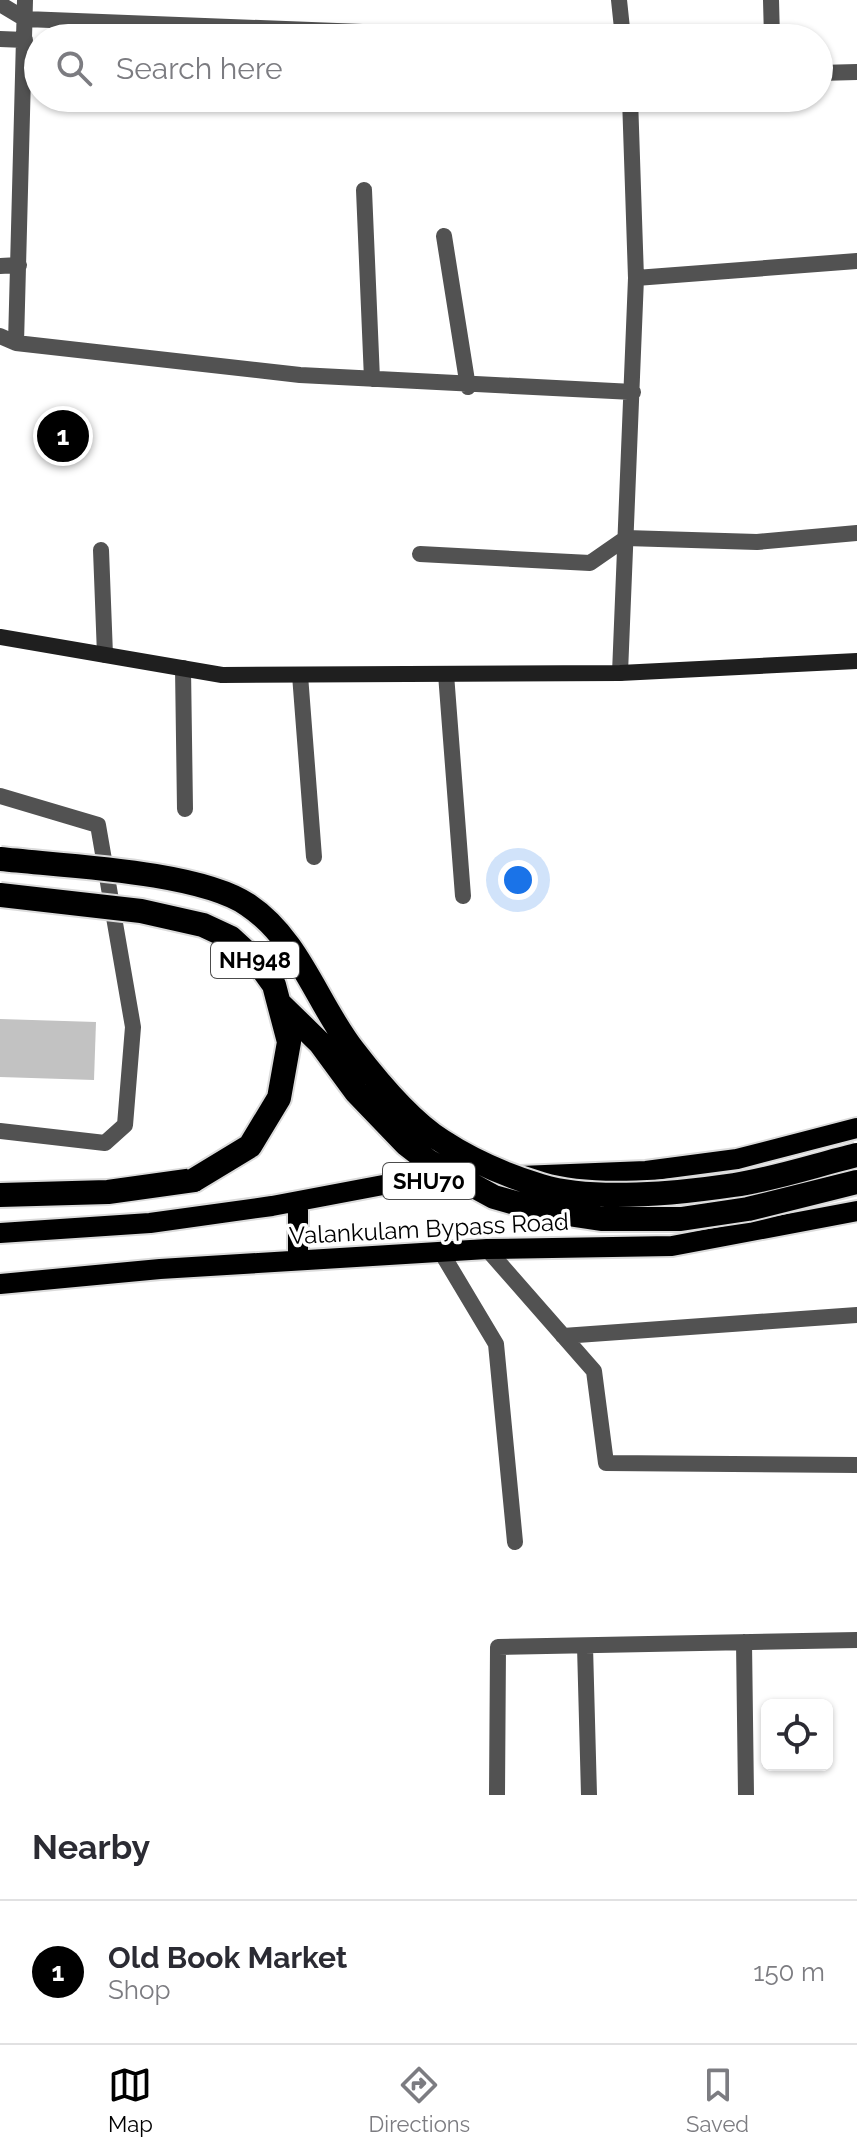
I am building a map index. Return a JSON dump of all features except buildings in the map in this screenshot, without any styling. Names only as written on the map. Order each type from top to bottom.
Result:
[{"type":"highway","points":[[0,859],[158,876],[212,889],[247,904],[270,924],[294,953],[349,1045],[370,1073],[423,1126],[442,1141],[476,1159],[543,1187],[598,1194],[677,1192],[736,1185],[857,1155]]},
{"type":"highway","name":"NH948","points":[[0,895],[141,911],[203,925],[231,938],[259,964],[274,985],[289,1042],[279,1098],[250,1146],[194,1180],[108,1192],[0,1195]]},
{"type":"highway","points":[[279,1003],[320,1043],[356,1092],[406,1144],[428,1161],[494,1197],[541,1210],[601,1219],[681,1219],[748,1209],[857,1182]]},
{"type":"main road","name":"Valankulam Bypass Road","points":[[0,1233],[150,1223],[298,1202],[399,1182],[646,1171],[722,1161],[857,1128]]},
{"type":"main road","points":[[298,1202],[298,1260]]},
{"type":"main road","name":"Valankulam Bypass Road","points":[[0,1284],[160,1269],[487,1249],[672,1246],[857,1211]]},
{"type":"street","points":[[25,0],[25,24]]},
{"type":"street","points":[[619,0],[622,24]]},
{"type":"street","points":[[771,0],[772,24]]},
{"type":"street","points":[[0,4],[25,19],[154,24]]},
{"type":"street","points":[[0,39],[24,40]]},
{"type":"street","points":[[833,73],[857,72]]},
{"type":"street","points":[[16,343],[24,78]]},
{"type":"street","points":[[620,673],[636,278],[630,112]]},
{"type":"street","points":[[364,190],[372,379]]},
{"type":"street","points":[[444,236],[468,385]]},
{"type":"street","points":[[636,278],[857,261]]},
{"type":"street","points":[[0,266],[19,265]]},
{"type":"street","points":[[0,336],[16,343],[300,375],[633,392]]},
{"type":"street","points":[[420,554],[590,563],[626,538],[757,542],[857,533]]},
{"type":"street","points":[[101,550],[105,655]]},
{"type":"street","points":[[0,637],[222,675],[620,673],[857,661]]},
{"type":"street","points":[[183,668],[185,809]]},
{"type":"street","points":[[446,674],[463,896]]},
{"type":"street","points":[[300,675],[314,857]]},
{"type":"street","points":[[0,796],[98,825],[133,1027],[125,1125],[105,1143],[0,1131]]},
{"type":"street","points":[[487,1249],[594,1371],[606,1463],[857,1465]]},
{"type":"street","points":[[441,1252],[496,1344],[515,1542]]},
{"type":"street","points":[[563,1336],[857,1315]]},
{"type":"street","points":[[497,1795],[498,1647],[857,1640]]},
{"type":"street","points":[[744,1642],[746,1795]]},
{"type":"street","points":[[585,1646],[589,1795]]},
{"type":"place","name":"Old Book Market","points":[[63,436]]}]
